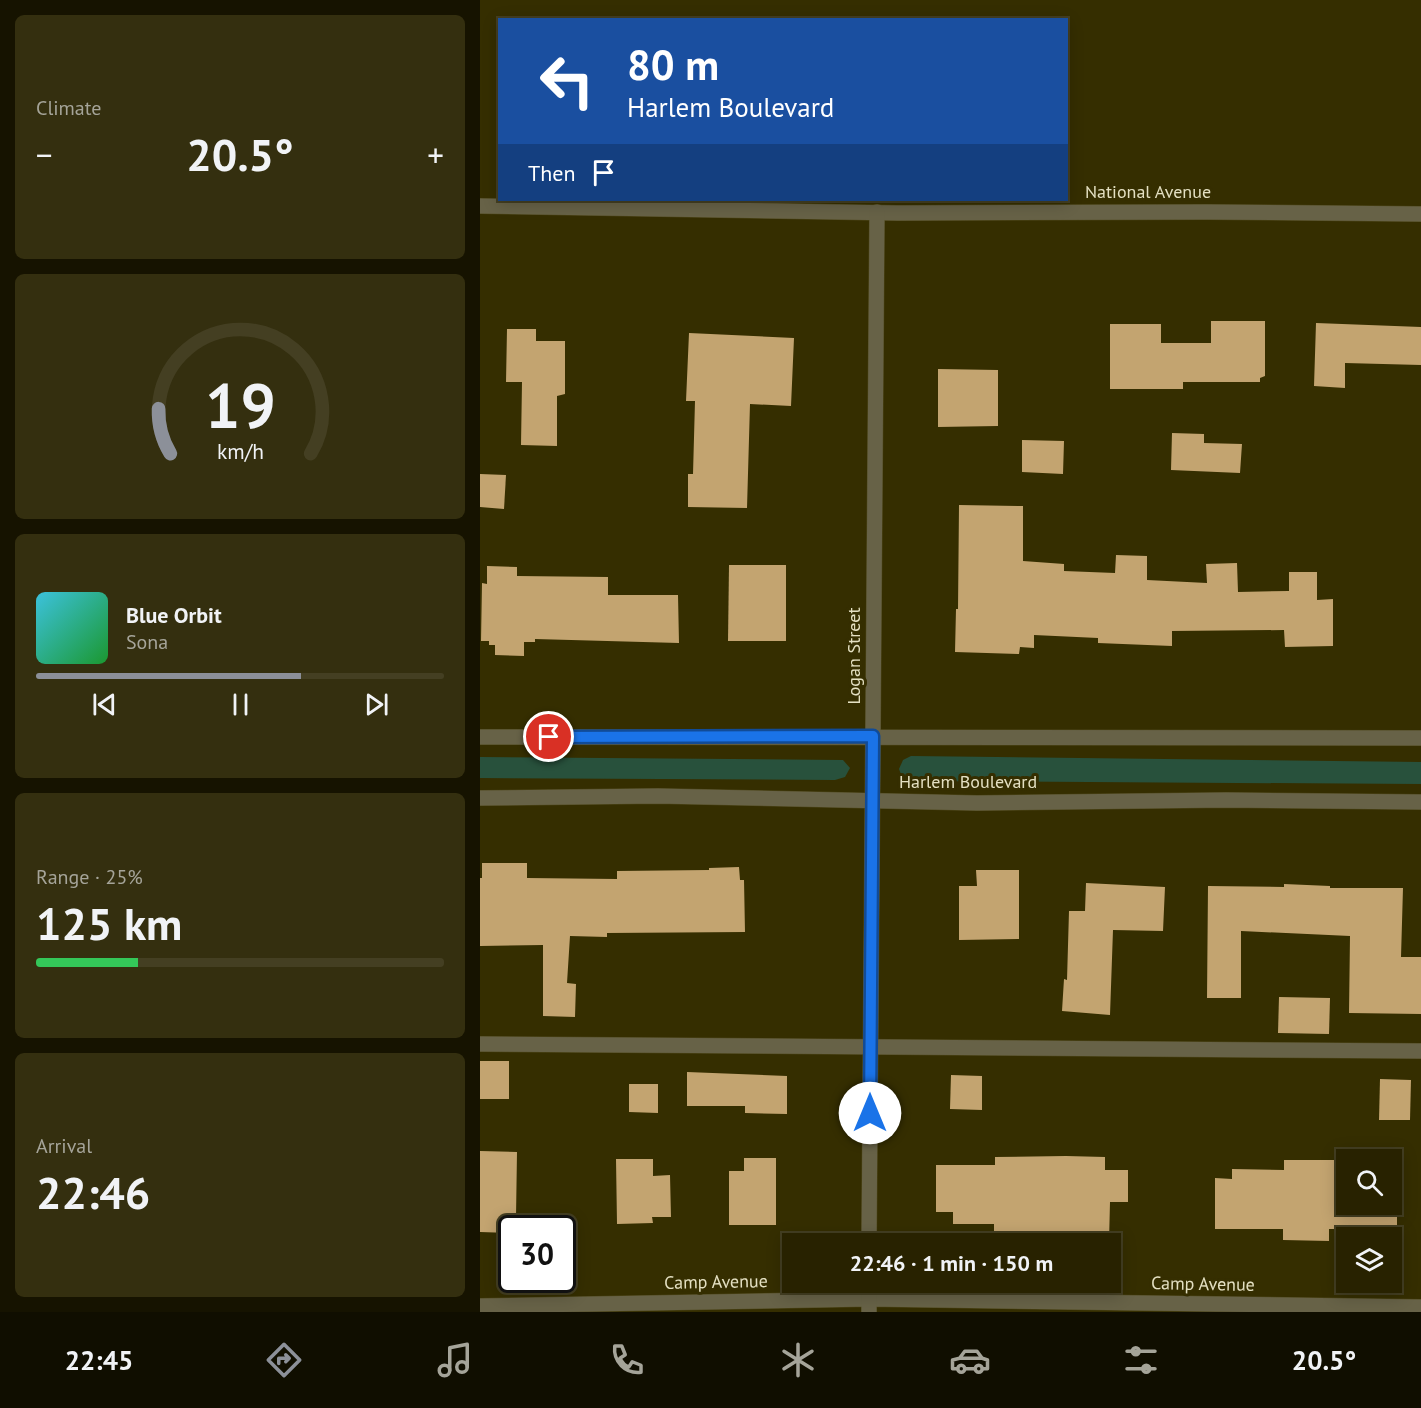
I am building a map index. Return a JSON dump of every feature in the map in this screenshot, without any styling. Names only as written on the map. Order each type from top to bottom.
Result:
[{"type":"street","name":"National Avenue","points":[[480,206],[877,212],[1421,214]]},
{"type":"street","name":"Logan Street","points":[[869,1233],[877,212]]},
{"type":"street","points":[[480,737],[1421,738]]},
{"type":"street","name":"Harlem Boulevard","points":[[480,798],[658,796],[977,803],[1226,800],[1421,802]]},
{"type":"street","points":[[480,1044],[1421,1051]]},
{"type":"street","name":"Camp Avenue","points":[[480,1306],[1421,1307]]},
{"type":"green space","points":[[911,756],[1421,762],[1421,784],[910,781],[902,777],[899,769],[903,760]]},
{"type":"green space","points":[[480,757],[843,760],[850,768],[845,777],[835,780],[480,778]]},
{"type":"building","points":[[1211,321],[1265,321],[1265,376],[1260,378],[1260,382],[1183,382],[1183,389],[1110,389],[1110,324],[1161,324],[1161,343],[1211,343]]},
{"type":"building","points":[[1316,323],[1421,327],[1421,365],[1345,363],[1345,388],[1314,386]]},
{"type":"building","points":[[507,329],[536,329],[536,341],[565,341],[565,394],[557,396],[557,446],[521,445],[522,382],[506,382]]},
{"type":"building","points":[[689,333],[794,338],[791,406],[750,404],[747,508],[688,507],[688,474],[693,474],[695,401],[686,401]]},
{"type":"building","points":[[938,369],[998,370],[998,426],[938,427]]},
{"type":"building","points":[[1172,433],[1204,434],[1204,443],[1242,444],[1240,473],[1171,470]]},
{"type":"building","points":[[1022,440],[1064,441],[1063,474],[1022,472]]},
{"type":"building","points":[[480,474],[506,475],[504,509],[480,507]]},
{"type":"building","points":[[959,505],[1023,506],[1023,561],[1064,564],[1064,571],[1115,573],[1116,555],[1147,556],[1147,580],[1207,583],[1206,564],[1237,563],[1238,592],[1289,591],[1289,572],[1317,572],[1317,600],[1333,599],[1333,646],[1285,647],[1284,630],[1172,631],[1172,646],[1098,643],[1098,638],[1034,635],[1034,648],[1020,647],[1019,654],[955,652],[956,609],[958,609]]},
{"type":"building","points":[[729,565],[786,565],[786,641],[728,641]]},
{"type":"building","points":[[487,566],[517,567],[517,576],[608,577],[608,595],[678,595],[679,643],[535,639],[535,642],[524,642],[524,656],[495,655],[495,645],[489,645],[489,641],[481,641],[482,583],[487,584]]},
{"type":"building","points":[[482,863],[527,863],[527,878],[617,879],[617,871],[709,870],[709,868],[739,867],[740,880],[744,880],[745,932],[607,933],[607,937],[570,936],[567,983],[576,984],[575,1017],[543,1016],[543,945],[480,946]]},
{"type":"building","points":[[976,870],[1019,870],[1019,939],[959,940],[959,886],[977,886]]},
{"type":"building","points":[[1086,883],[1165,887],[1163,931],[1113,930],[1110,1015],[1062,1011],[1064,979],[1067,980],[1069,911],[1085,911]]},
{"type":"building","points":[[1284,884],[1330,886],[1330,888],[1403,888],[1401,957],[1421,957],[1421,1014],[1349,1013],[1350,936],[1241,931],[1241,998],[1207,998],[1208,886],[1284,887]]},
{"type":"building","points":[[1279,997],[1330,998],[1329,1034],[1278,1033]]},
{"type":"building","points":[[480,1061],[509,1061],[509,1099],[480,1099]]},
{"type":"building","points":[[687,1072],[787,1076],[787,1114],[745,1113],[745,1106],[687,1106]]},
{"type":"building","points":[[951,1075],[982,1076],[982,1110],[950,1109]]},
{"type":"building","points":[[1380,1079],[1411,1080],[1410,1120],[1379,1120]]},
{"type":"building","points":[[629,1084],[658,1084],[658,1113],[629,1112]]},
{"type":"building","points":[[480,1151],[517,1152],[516,1215],[498,1215],[498,1233],[480,1232]]},
{"type":"building","points":[[995,1157],[1105,1157],[1105,1170],[1128,1170],[1128,1202],[1110,1202],[1109,1233],[994,1233],[994,1224],[953,1224],[953,1212],[936,1212],[936,1165],[995,1165]]},
{"type":"building","points":[[744,1158],[776,1158],[776,1225],[729,1225],[729,1171],[744,1171]]},
{"type":"building","points":[[616,1159],[653,1159],[653,1176],[670,1175],[671,1217],[652,1217],[653,1223],[617,1224]]},
{"type":"building","points":[[1284,1160],[1336,1160],[1336,1215],[1397,1215],[1397,1227],[1336,1227],[1336,1229],[1329,1229],[1329,1241],[1283,1240],[1283,1229],[1215,1229],[1215,1178],[1232,1179],[1232,1169],[1284,1170]]},
{"type":"route","points":[[549,737],[873,736],[870,1113]]}]
